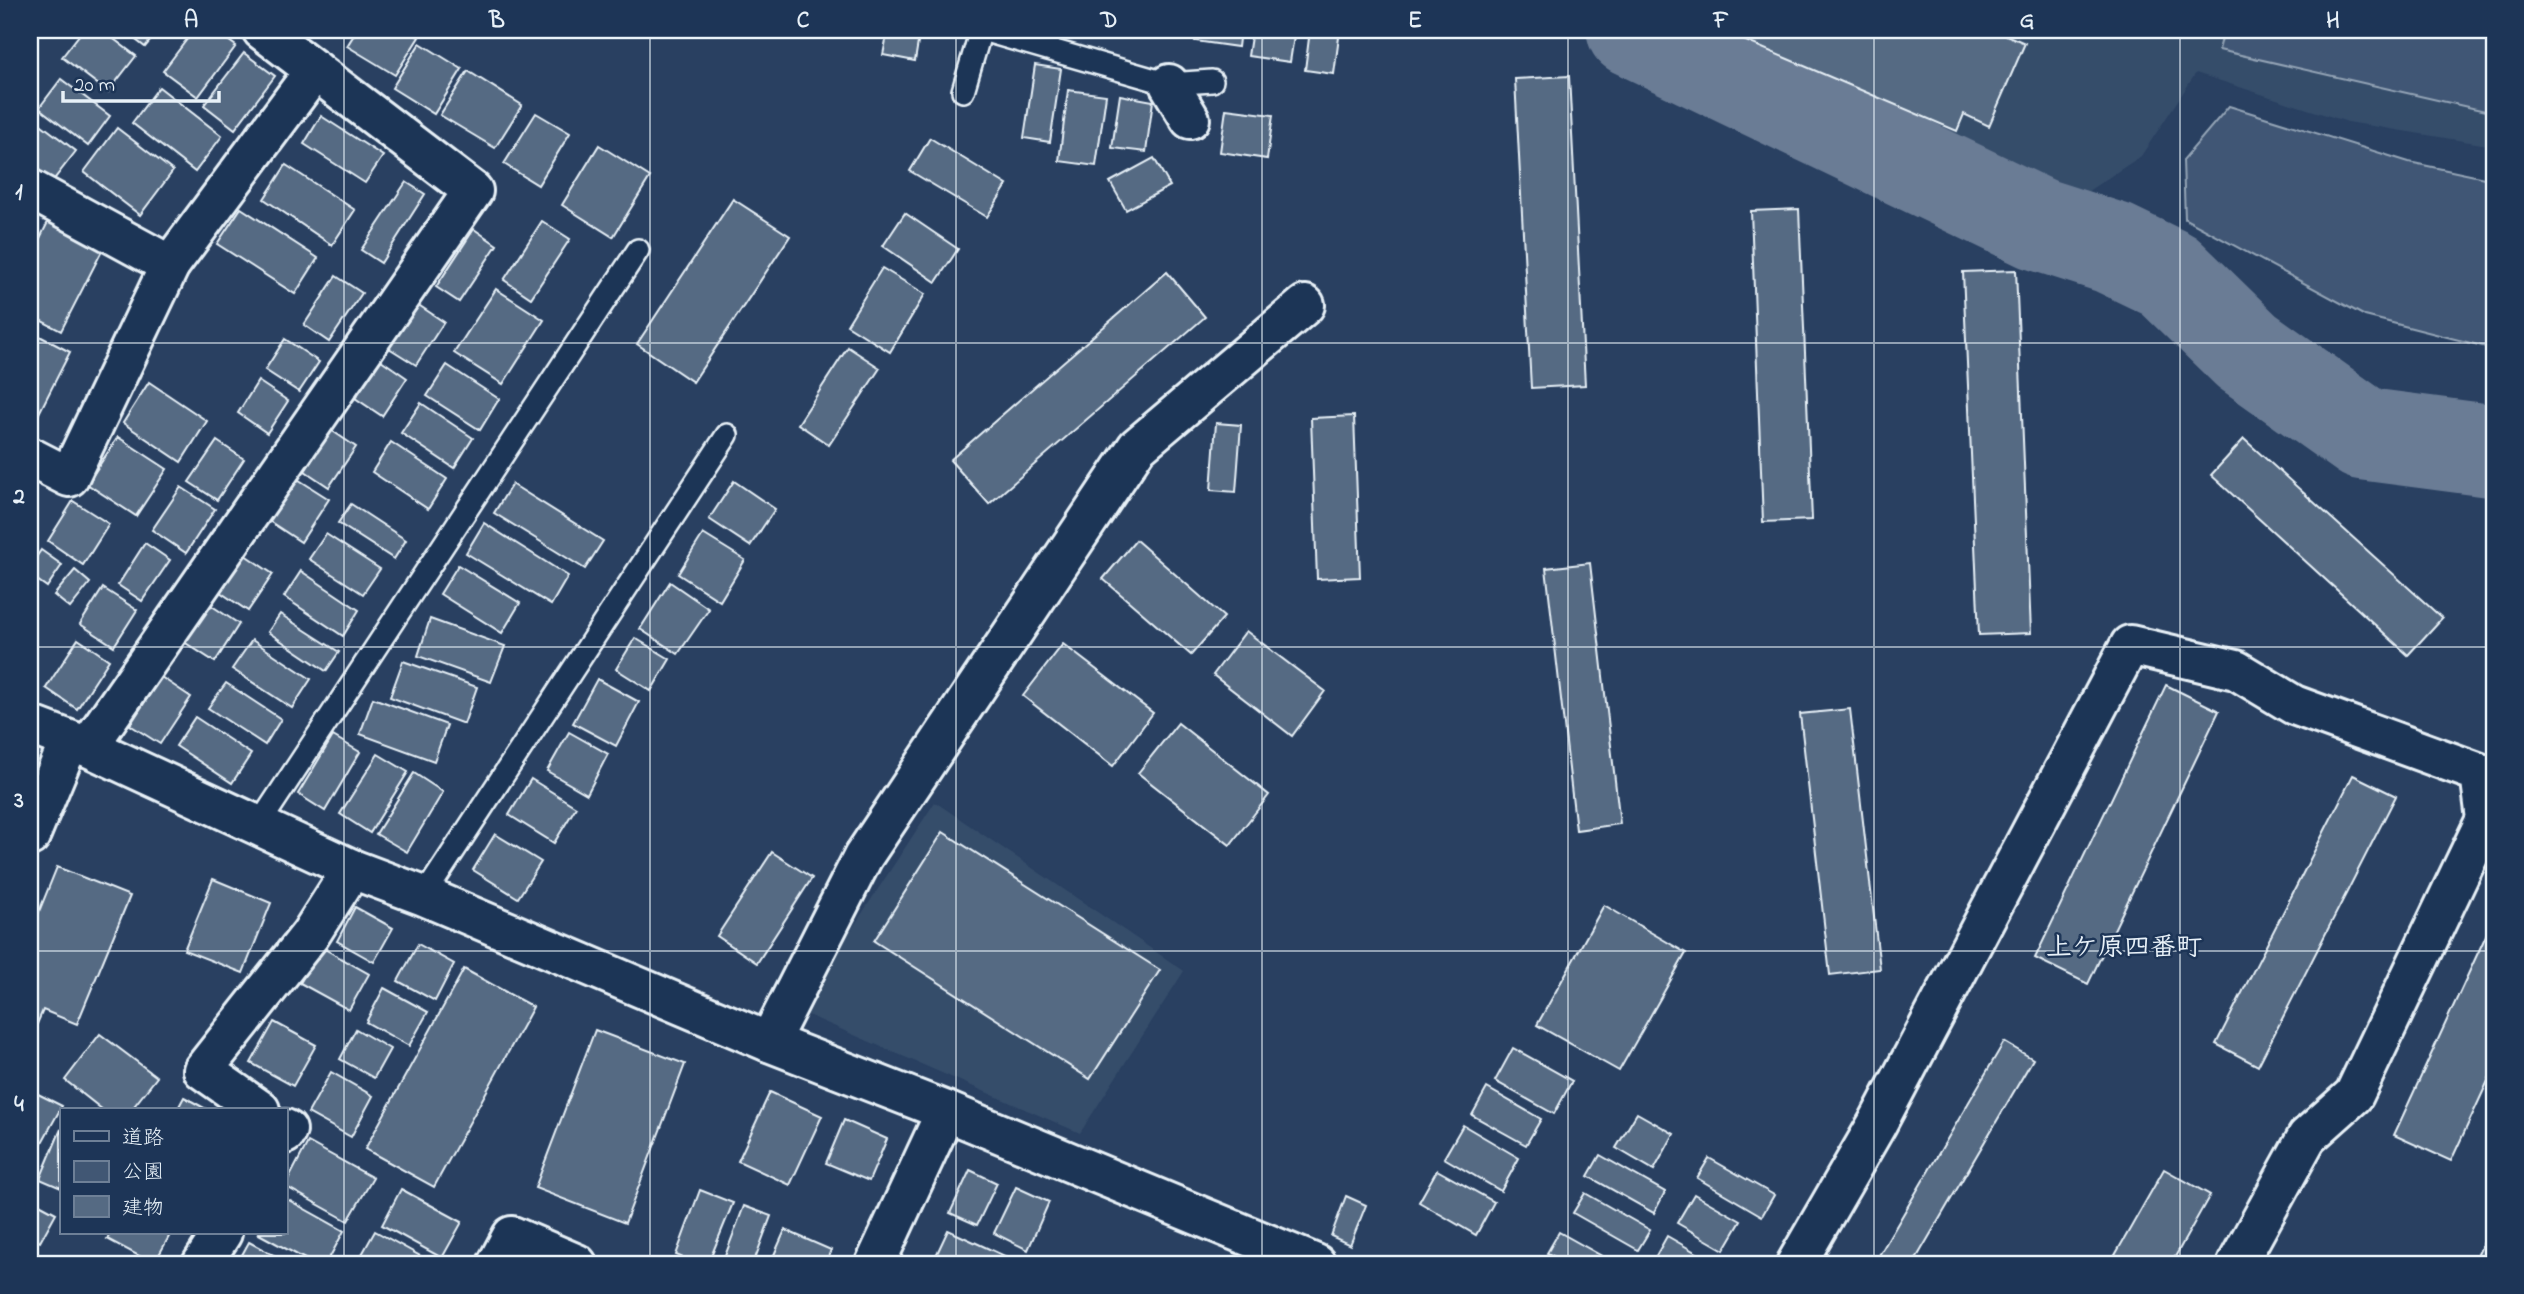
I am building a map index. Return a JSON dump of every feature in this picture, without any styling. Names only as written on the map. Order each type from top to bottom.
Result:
[{"type":"street","points":[[30,836],[78,744],[473,191],[262,30]]},
{"type":"street","points":[[30,457],[69,477],[170,265],[315,70]]},
{"type":"street","points":[[1169,84],[1190,119]]},
{"type":"street","points":[[30,189],[170,265]]},
{"type":"street","points":[[769,1042],[863,857],[1138,447],[1305,305]]},
{"type":"street","points":[[1796,1264],[1877,1124],[2130,645],[2236,670],[2294,705],[2487,774],[2486,819],[2354,1095],[2307,1137],[2237,1264]]},
{"type":"street","points":[[30,725],[78,744],[352,869],[424,896],[769,1042],[946,1111],[1317,1264]]},
{"type":"street","points":[[257,1108],[204,1070],[310,935],[352,869]]},
{"type":"street","points":[[875,1264],[946,1111]]},
{"type":"street","points":[[202,1264],[221,1234]]},
{"type":"street","points":[[497,1264],[512,1236],[577,1264]]},
{"type":"lane","points":[[963,91],[981,30],[1169,84],[1212,81]]},
{"type":"lane","points":[[258,826],[638,250]]},
{"type":"lane","points":[[424,896],[727,435]]},
{"type":"shaded area","points":[[1674,30],[2494,30],[2494,146],[2348,122],[2196,73],[2141,156],[2064,207]]},
{"type":"shaded area","points":[[935,802],[1184,971],[1080,1133],[808,1015],[844,941]]},
{"type":"green space","points":[[2224,30],[2494,30],[2494,113],[2219,50]]},
{"type":"green space","points":[[2229,106],[2409,162],[2494,180],[2494,349],[2365,316],[2185,219],[2183,160]]},
{"type":"building","points":[[83,30],[102,30],[136,56],[108,92],[62,57]]},
{"type":"building","points":[[123,30],[159,30],[145,47]]},
{"type":"building","points":[[194,30],[214,30],[236,46],[198,97],[163,71]]},
{"type":"building","points":[[357,30],[407,30],[419,37],[395,75],[347,46]]},
{"type":"building","points":[[888,30],[920,30],[915,61],[883,55]]},
{"type":"building","points":[[1196,30],[1240,30],[1238,47],[1195,41]]},
{"type":"building","points":[[1252,30],[1295,30],[1290,62],[1248,56]]},
{"type":"building","points":[[1310,30],[1340,30],[1334,74],[1305,70]]},
{"type":"building","points":[[1720,30],[2000,30],[1999,32],[2025,43],[1989,126],[1964,114],[1957,131]]},
{"type":"building","points":[[420,43],[462,69],[434,114],[392,88]]},
{"type":"building","points":[[244,53],[275,76],[235,129],[204,105]]},
{"type":"building","points":[[1035,65],[1061,69],[1050,142],[1024,138]]},
{"type":"building","points":[[468,71],[522,105],[495,148],[440,115]]},
{"type":"building","points":[[1569,76],[1585,385],[1531,388],[1515,79]]},
{"type":"building","points":[[61,79],[110,116],[88,146],[39,108]]},
{"type":"building","points":[[159,87],[222,136],[195,172],[132,123]]},
{"type":"building","points":[[1068,90],[1106,95],[1096,166],[1059,161]]},
{"type":"building","points":[[1120,95],[1153,101],[1146,152],[1112,148]]},
{"type":"building","points":[[1226,109],[1273,115],[1267,159],[1220,152]]},
{"type":"building","points":[[536,113],[570,133],[538,185],[504,164]]},
{"type":"building","points":[[30,116],[76,151],[48,187],[30,173]]},
{"type":"building","points":[[321,116],[383,156],[365,183],[304,144]]},
{"type":"building","points":[[117,128],[173,171],[140,215],[84,172]]},
{"type":"building","points":[[930,138],[1007,185],[987,217],[910,171]]},
{"type":"building","points":[[599,145],[650,177],[613,237],[562,205]]},
{"type":"building","points":[[1154,158],[1170,186],[1126,210],[1110,182]]},
{"type":"building","points":[[286,165],[355,210],[332,245],[264,199]]},
{"type":"building","points":[[406,182],[425,194],[381,263],[361,250]]},
{"type":"building","points":[[733,199],[790,236],[693,382],[637,344]]},
{"type":"building","points":[[241,208],[318,258],[295,294],[217,244]]},
{"type":"building","points":[[1799,209],[1812,520],[1763,522],[1751,211]]},
{"type":"building","points":[[905,213],[958,249],[936,282],[883,246]]},
{"type":"building","points":[[542,221],[570,239],[531,298],[504,280]]},
{"type":"building","points":[[48,222],[103,249],[61,331],[30,315],[30,258]]},
{"type":"building","points":[[474,229],[497,245],[459,302],[436,287]]},
{"type":"building","points":[[882,268],[925,294],[890,352],[847,325]]},
{"type":"building","points":[[2016,270],[2031,633],[1979,635],[1963,272]]},
{"type":"building","points":[[1167,272],[1205,317],[989,504],[950,460]]},
{"type":"building","points":[[336,276],[362,293],[329,342],[304,325]]},
{"type":"building","points":[[496,289],[544,320],[503,384],[454,353]]},
{"type":"building","points":[[417,304],[444,322],[416,365],[389,348]]},
{"type":"building","points":[[30,331],[70,352],[30,431]]},
{"type":"building","points":[[285,339],[319,362],[299,392],[265,370]]},
{"type":"building","points":[[848,347],[880,368],[829,445],[798,424]]},
{"type":"building","points":[[381,360],[407,378],[382,416],[355,398]]},
{"type":"building","points":[[447,365],[499,399],[480,430],[427,396]]},
{"type":"building","points":[[258,381],[288,401],[267,433],[238,413]]},
{"type":"building","points":[[149,382],[207,421],[181,462],[123,423]]},
{"type":"building","points":[[421,403],[473,438],[454,468],[401,433]]},
{"type":"building","points":[[1354,416],[1360,577],[1317,579],[1311,418]]},
{"type":"building","points":[[1216,423],[1241,425],[1236,492],[1211,490]]},
{"type":"building","points":[[331,430],[356,447],[329,487],[305,471]]},
{"type":"building","points":[[118,437],[167,469],[136,516],[87,484]]},
{"type":"building","points":[[2244,439],[2442,618],[2408,655],[2211,475]]},
{"type":"building","points":[[217,441],[244,459],[217,500],[189,482]]},
{"type":"building","points":[[391,442],[447,479],[428,509],[372,472]]},
{"type":"building","points":[[296,478],[329,499],[301,542],[269,521]]},
{"type":"building","points":[[734,481],[775,509],[750,546],[709,519]]},
{"type":"building","points":[[512,484],[603,541],[585,569],[494,513]]},
{"type":"building","points":[[181,487],[215,509],[186,553],[152,530]]},
{"type":"building","points":[[73,501],[109,524],[83,565],[48,541]]},
{"type":"building","points":[[351,504],[406,540],[394,559],[338,523]]},
{"type":"building","points":[[484,523],[568,576],[551,605],[466,553]]},
{"type":"building","points":[[326,534],[380,569],[363,594],[309,559]]},
{"type":"building","points":[[703,534],[745,560],[720,601],[678,574]]},
{"type":"building","points":[[1136,540],[1224,617],[1191,655],[1103,579]]},
{"type":"building","points":[[145,543],[170,560],[142,601],[118,585]]},
{"type":"building","points":[[41,550],[62,565],[47,587],[30,575],[30,566]]},
{"type":"building","points":[[245,555],[273,574],[248,611],[220,592]]},
{"type":"building","points":[[1590,563],[1620,824],[1576,830],[1546,568]]},
{"type":"building","points":[[458,565],[520,603],[502,633],[440,594]]},
{"type":"building","points":[[75,570],[90,583],[70,608],[54,595]]},
{"type":"building","points":[[301,571],[359,610],[343,636],[284,597]]},
{"type":"building","points":[[670,582],[709,609],[678,654],[640,629]]},
{"type":"building","points":[[103,588],[137,610],[114,646],[80,624]]},
{"type":"building","points":[[206,602],[239,624],[215,662],[181,640]]},
{"type":"building","points":[[280,614],[339,652],[326,671],[268,632]]},
{"type":"building","points":[[430,619],[505,646],[491,682],[418,656]]},
{"type":"building","points":[[1246,631],[1325,691],[1292,736],[1213,675]]},
{"type":"building","points":[[635,638],[670,659],[651,691],[616,669]]},
{"type":"building","points":[[78,639],[109,660],[77,709],[46,688]]},
{"type":"building","points":[[252,640],[311,679],[292,708],[232,669]]},
{"type":"building","points":[[1063,644],[1153,713],[1113,766],[1023,696]]},
{"type":"building","points":[[403,661],[477,687],[464,724],[390,697]]},
{"type":"building","points":[[161,677],[191,697],[160,744],[130,725]]},
{"type":"building","points":[[597,679],[639,702],[616,746],[573,723]]},
{"type":"building","points":[[226,683],[281,719],[265,745],[208,708]]},
{"type":"building","points":[[2166,685],[2219,711],[2088,984],[2035,958]]},
{"type":"building","points":[[373,698],[447,725],[434,761],[360,734]]},
{"type":"building","points":[[1850,709],[1880,969],[1830,975],[1800,714]]},
{"type":"building","points":[[195,717],[251,754],[232,783],[176,746]]},
{"type":"building","points":[[1178,723],[1269,795],[1230,845],[1138,773]]},
{"type":"building","points":[[569,732],[608,754],[587,794],[547,771]]},
{"type":"building","points":[[333,736],[360,752],[325,811],[298,794]]},
{"type":"building","points":[[378,754],[408,772],[370,833],[340,814]]},
{"type":"building","points":[[414,773],[443,792],[407,852],[376,834]]},
{"type":"building","points":[[2353,775],[2396,796],[2258,1066],[2216,1044]]},
{"type":"building","points":[[531,779],[576,807],[554,843],[509,815]]},
{"type":"building","points":[[943,832],[1160,970],[1090,1079],[874,941]]},
{"type":"building","points":[[495,834],[541,862],[518,898],[473,870]]},
{"type":"building","points":[[772,852],[812,878],[757,963],[717,936]]},
{"type":"building","points":[[57,867],[130,896],[77,1024],[43,1010],[30,1040],[30,934]]},
{"type":"building","points":[[213,879],[271,903],[243,973],[184,950]]},
{"type":"building","points":[[1604,905],[1686,953],[1619,1071],[1537,1025]]},
{"type":"building","points":[[355,907],[393,928],[374,962],[337,941]]},
{"type":"building","points":[[2494,918],[2494,1068],[2451,1161],[2394,1135]]},
{"type":"building","points":[[418,944],[454,964],[435,1001],[398,981]]},
{"type":"building","points":[[321,947],[369,974],[349,1010],[300,983]]},
{"type":"building","points":[[464,969],[533,1007],[434,1187],[365,1149]]},
{"type":"building","points":[[384,988],[428,1012],[409,1046],[366,1022]]},
{"type":"building","points":[[274,1022],[316,1045],[293,1086],[251,1063]]},
{"type":"building","points":[[356,1029],[390,1049],[374,1078],[340,1059]]},
{"type":"building","points":[[595,1030],[685,1064],[625,1223],[535,1188]]},
{"type":"building","points":[[100,1034],[157,1077],[133,1108],[100,1108],[65,1080]]},
{"type":"building","points":[[2004,1042],[2033,1059],[1913,1264],[1874,1264]]},
{"type":"building","points":[[1513,1048],[1572,1081],[1554,1114],[1495,1081]]},
{"type":"building","points":[[331,1072],[373,1096],[351,1137],[308,1113]]},
{"type":"building","points":[[1487,1088],[1541,1119],[1526,1145],[1472,1115]]},
{"type":"building","points":[[30,1090],[62,1106],[35,1155],[30,1152]]},
{"type":"building","points":[[770,1092],[822,1116],[790,1185],[738,1161]]},
{"type":"building","points":[[184,1097],[204,1108],[178,1108]]},
{"type":"building","points":[[1637,1113],[1674,1134],[1654,1170],[1616,1148]]},
{"type":"building","points":[[844,1120],[887,1139],[869,1181],[826,1163]]},
{"type":"building","points":[[1463,1125],[1519,1158],[1501,1191],[1444,1158]]},
{"type":"building","points":[[60,1131],[60,1188],[40,1179]]},
{"type":"building","points":[[308,1142],[373,1178],[348,1221],[287,1187]]},
{"type":"building","points":[[1600,1155],[1665,1192],[1654,1213],[1588,1176]]},
{"type":"building","points":[[1709,1158],[1774,1195],[1762,1216],[1697,1178]]},
{"type":"building","points":[[2164,1169],[2210,1195],[2171,1264],[2110,1264]]},
{"type":"building","points":[[970,1170],[997,1183],[977,1225],[950,1213]]},
{"type":"building","points":[[1437,1170],[1494,1202],[1476,1235],[1419,1202]]},
{"type":"building","points":[[1016,1187],[1049,1202],[1028,1250],[994,1233]]},
{"type":"building","points":[[401,1189],[462,1222],[442,1258],[382,1225]]},
{"type":"building","points":[[700,1190],[733,1203],[708,1264],[698,1264],[676,1255]]},
{"type":"building","points":[[1585,1193],[1650,1230],[1638,1250],[1573,1213]]},
{"type":"building","points":[[1694,1194],[1741,1221],[1724,1250],[1677,1223]]},
{"type":"building","points":[[1346,1196],[1366,1205],[1350,1245],[1331,1236]]},
{"type":"building","points":[[30,1199],[56,1213],[40,1242],[30,1237]]},
{"type":"building","points":[[287,1199],[344,1231],[326,1264],[314,1264],[259,1234],[287,1234]]},
{"type":"building","points":[[744,1206],[771,1216],[753,1264],[722,1264]]},
{"type":"building","points":[[2493,1224],[2494,1264],[2473,1264]]},
{"type":"building","points":[[785,1230],[831,1250],[825,1264],[770,1264]]},
{"type":"building","points":[[948,1230],[1020,1263],[933,1262]]},
{"type":"building","points":[[375,1231],[431,1262],[430,1264],[376,1264],[361,1256]]},
{"type":"building","points":[[1559,1232],[1616,1264],[1568,1264],[1547,1253]]},
{"type":"building","points":[[110,1234],[170,1234],[154,1264],[107,1239]]},
{"type":"building","points":[[1667,1236],[1716,1264],[1652,1263]]},
{"type":"building","points":[[249,1242],[290,1264],[237,1264]]},
{"type":"waterway","points":[[1633,30],[2038,224],[2113,248],[2169,275],[2247,351],[2364,434],[2494,451]]},
{"type":"district","name":"上ケ原四番町","points":[[2124,949]]}]
